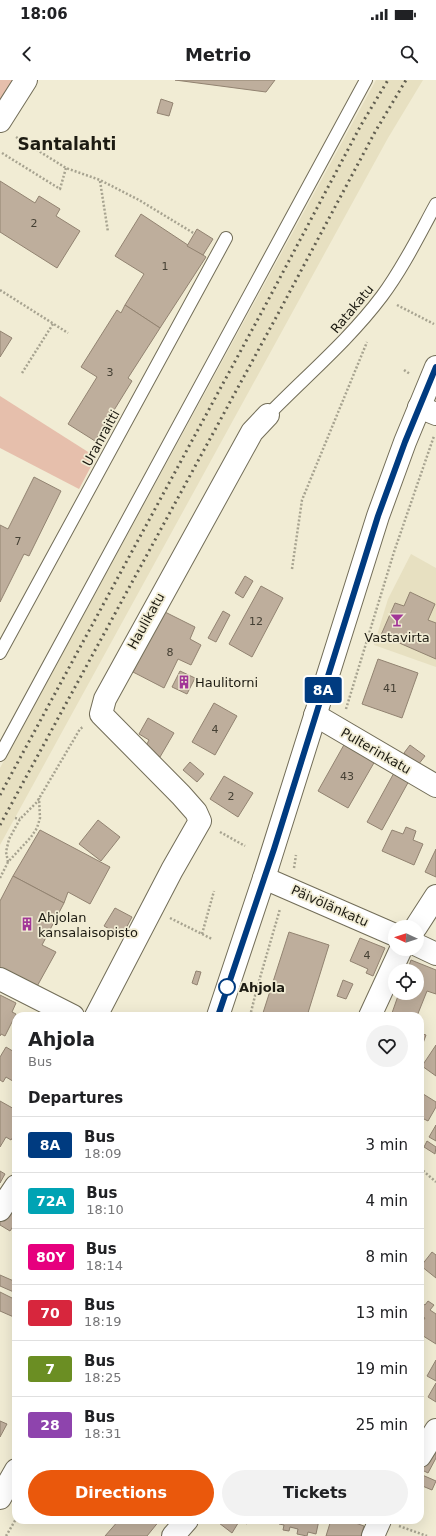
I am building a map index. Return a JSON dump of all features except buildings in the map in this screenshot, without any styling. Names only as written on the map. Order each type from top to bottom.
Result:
[{"type":"street","points":[[5,127],[26,80]]},
{"type":"street","points":[[219,1012],[264,878],[378,516],[428,411],[436,367]]},
{"type":"street","name":"Haulikatu","points":[[102,714],[105,699],[126,658],[252,432],[268,415]]},
{"type":"street","points":[[98,1012],[184,847],[198,817],[102,714]]},
{"type":"street","name":"Pulterinkatu","points":[[315,716],[436,786]]},
{"type":"street","name":"Päivölänkatu","points":[[264,878],[388,932]]},
{"type":"street","points":[[421,920],[436,896]]},
{"type":"street","points":[[424,948],[436,954]]},
{"type":"street","points":[[372,1012],[398,956]]},
{"type":"street","points":[[0,980],[65,1012]]},
{"type":"street","points":[[0,1210],[12,1192]]},
{"type":"street","points":[[424,1450],[436,1430]]},
{"type":"street","points":[[0,1498],[12,1477]]},
{"type":"street","points":[[173,1536],[184,1524]]},
{"type":"street","points":[[373,1536],[388,1524]]},
{"type":"lane","points":[[0,755],[366,80]]},
{"type":"lane","name":"Ratakatu","points":[[268,415],[338,346],[382,296],[436,204]]},
{"type":"lane","name":"Uranraitti","points":[[0,653],[226,238]]},
{"type":"path","points":[[5,127],[66,168],[100,180],[139,200],[195,234]]},
{"type":"path","points":[[2,153],[60,189],[66,168]]},
{"type":"path","points":[[100,180],[108,232]]},
{"type":"path","points":[[0,290],[68,333]]},
{"type":"path","points":[[398,306],[434,324]]},
{"type":"path","points":[[22,373],[53,324]]},
{"type":"path","points":[[292,569],[302,500],[369,335]]},
{"type":"path","points":[[404,370],[411,374]]},
{"type":"path","points":[[8,862],[6,852],[8,839],[20,819],[31,809],[39,797],[80,729],[102,714]]},
{"type":"path","points":[[0,878],[8,862],[31,837],[37,828],[40,818],[39,797]]},
{"type":"path","points":[[198,817],[245,846]]},
{"type":"path","points":[[15,818],[20,819]]},
{"type":"path","points":[[202,934],[214,891]]},
{"type":"path","points":[[172,919],[212,939]]},
{"type":"path","points":[[424,1172],[436,1182]]},
{"type":"path","points":[[6,1536],[13,1524]]},
{"type":"path","points":[[392,1524],[427,1536]]},
{"type":"shaded area","points":[[0,80],[14,80],[0,103]]},
{"type":"shaded area","points":[[376,80],[423,80],[388,138],[0,845],[0,768]]},
{"type":"shaded area","points":[[0,396],[96,457],[79,489],[0,448]]},
{"type":"shaded area","points":[[411,554],[436,568],[436,667],[374,645],[388,599]]},
{"type":"railway","points":[[0,795],[265,306],[361,125],[388,80]]},
{"type":"railway","points":[[0,825],[279,312],[375,132],[406,80]]},
{"type":"bus line","name":"8A","points":[[219,1012],[274,849],[378,516],[405,442],[436,367]]},
{"type":"place","name":"Vastavirta","points":[[397,620]]},
{"type":"place","name":"Haulitorni","points":[[184,682]]},
{"type":"place","name":"Ahjolan kansalaisopisto","points":[[27,924]]},
{"type":"place","name":"Ahjola","points":[[227,987]]},
{"type":"district","name":"Santalahti","points":[[67,144]]}]
